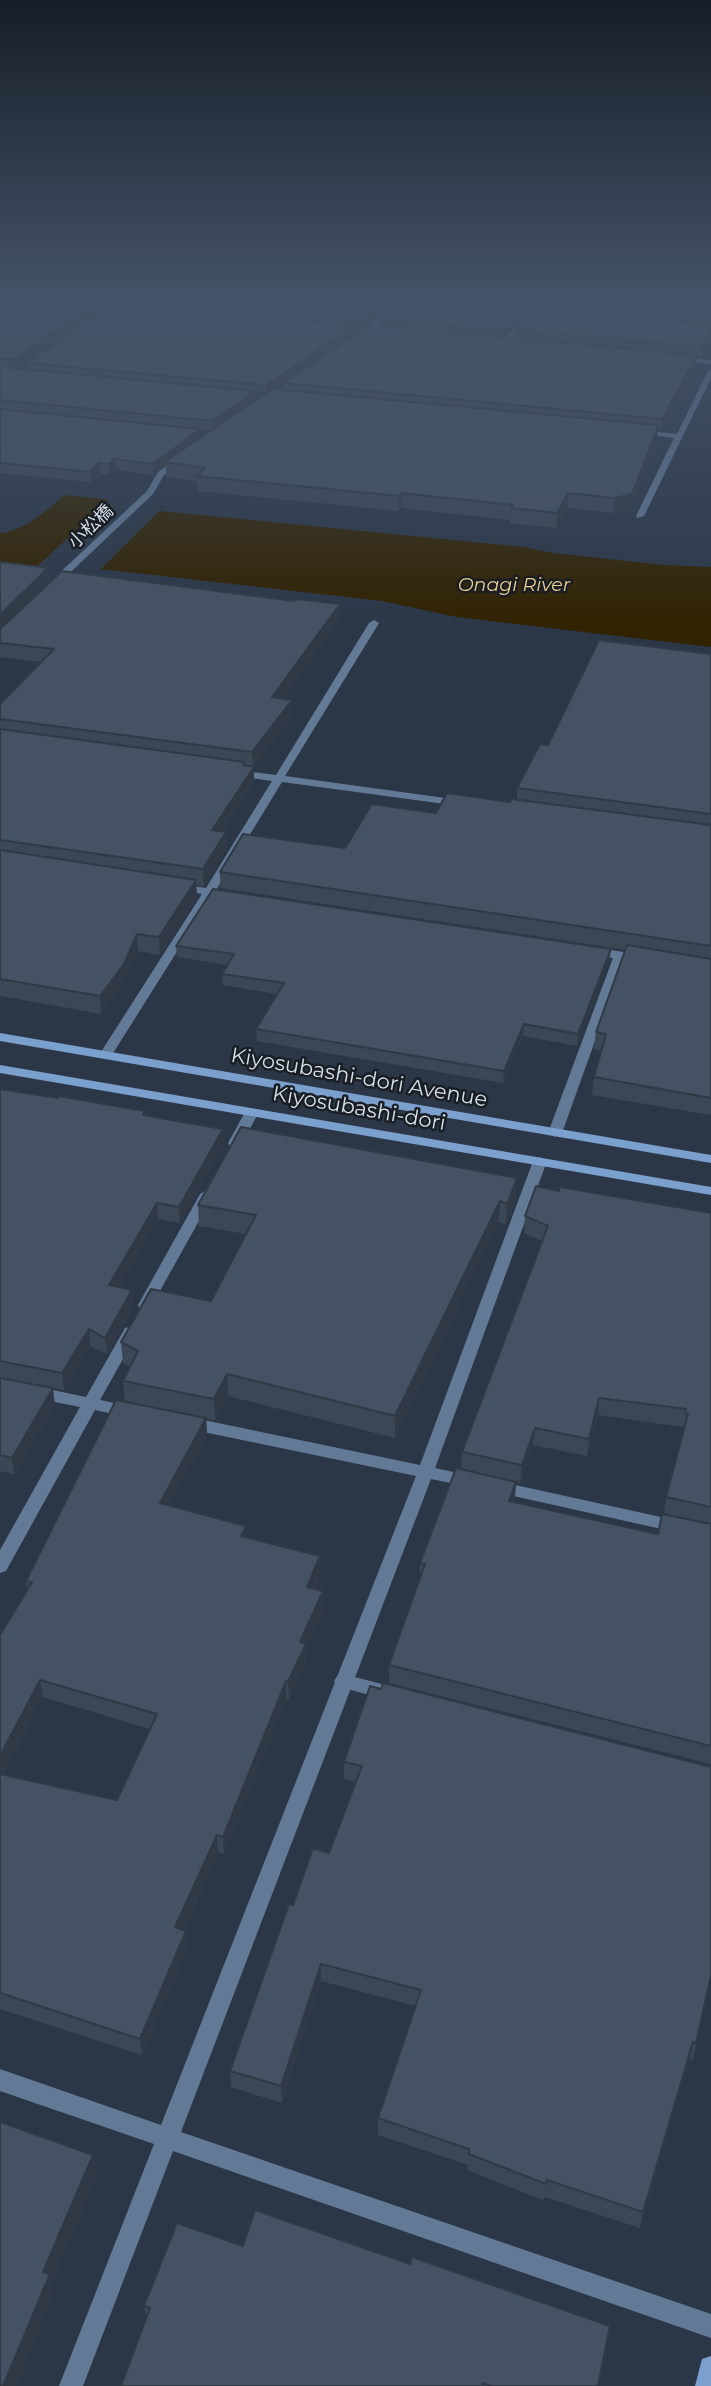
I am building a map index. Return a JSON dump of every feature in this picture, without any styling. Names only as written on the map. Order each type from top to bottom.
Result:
[{"type":"main road","name":"Kiyosubashi-dori Avenue","points":[[0,1037],[711,1159]]},
{"type":"main road","name":"Kiyosubashi-dori","points":[[0,1069],[711,1192]]},
{"type":"main road","points":[[707,2386],[711,2368]]},
{"type":"street","points":[[640,516],[692,409]]},
{"type":"street","points":[[624,431],[678,436]]},
{"type":"street","name":"小松橋","points":[[44,594],[150,492],[161,474],[182,459]]},
{"type":"street","points":[[105,1055],[209,892],[374,623]]},
{"type":"street","points":[[226,771],[468,804]]},
{"type":"street","points":[[160,885],[236,896]]},
{"type":"street","points":[[579,949],[659,961]]},
{"type":"street","points":[[555,1133],[620,955]]},
{"type":"street","points":[[0,1566],[252,1112]]},
{"type":"street","points":[[71,2386],[426,1471],[540,1161]]},
{"type":"street","points":[[0,1385],[144,1415]]},
{"type":"street","points":[[171,1420],[426,1471],[711,1534]]},
{"type":"street","points":[[343,1681],[408,1698]]},
{"type":"street","points":[[0,2080],[711,2326]]},
{"type":"water","name":"Onagi River","points":[[65,495],[165,506],[160,511],[524,547],[553,553],[664,565],[711,567],[711,647],[456,617],[382,601],[109,570],[0,567],[0,533],[27,524]]},
{"type":"pier","points":[[113,496],[167,503],[96,574],[31,572]]},
{"type":"building","points":[[0,409],[200,429],[153,464],[114,459],[109,464],[99,463],[90,472],[0,463]]},
{"type":"building","points":[[94,409],[229,409],[212,421]]},
{"type":"building","points":[[242,409],[490,409],[658,425],[632,494],[615,498],[568,493],[557,513],[511,508],[513,505],[401,493],[399,496],[197,476],[205,468],[165,462]]},
{"type":"building","points":[[561,409],[667,409],[662,419]]},
{"type":"building","points":[[0,562],[48,568],[0,615]]},
{"type":"building","points":[[62,571],[294,601],[296,599],[340,604],[272,697],[292,700],[252,752],[0,719],[0,704],[54,649],[0,643],[0,629]]},
{"type":"building","points":[[599,640],[711,654],[711,814],[517,788],[540,744],[548,745]]},
{"type":"building","points":[[0,729],[245,762],[243,765],[254,767],[212,830],[226,832],[203,869],[0,840]]},
{"type":"building","points":[[447,793],[711,825],[711,946],[220,872],[243,834],[345,848],[372,804],[436,813]]},
{"type":"building","points":[[0,850],[196,880],[159,937],[137,934],[124,964],[100,996],[0,979]]},
{"type":"building","points":[[213,889],[611,949],[578,1034],[524,1024],[504,1071],[256,1029],[284,983],[222,974],[234,954],[176,946]]},
{"type":"building","points":[[627,945],[711,959],[711,1098],[594,1077],[606,1034],[596,1032]]},
{"type":"building","points":[[0,1089],[145,1111],[143,1115],[223,1129],[179,1207],[157,1203],[109,1285],[132,1290],[105,1338],[89,1329],[62,1373],[0,1361]]},
{"type":"building","points":[[241,1127],[517,1178],[507,1204],[500,1201],[395,1416],[227,1374],[214,1399],[123,1381],[138,1351],[121,1342],[151,1289],[211,1301],[256,1215],[198,1205]]},
{"type":"building","points":[[536,1186],[559,1191],[560,1187],[711,1213],[711,1507],[666,1497],[688,1414],[685,1413],[686,1409],[599,1398],[589,1439],[535,1428],[522,1465],[462,1452],[548,1226],[525,1216]]},
{"type":"building","points":[[0,1378],[53,1388],[12,1458],[0,1455]]},
{"type":"building","points":[[116,1400],[206,1418],[160,1503],[246,1526],[241,1536],[320,1556],[307,1587],[323,1591],[300,1642],[306,1644],[288,1682],[286,1681],[223,1837],[217,1835],[175,1927],[186,1931],[140,2039],[0,1993],[0,1774],[117,1800],[157,1714],[40,1680],[0,1756],[0,1635],[32,1582],[26,1581]]},
{"type":"building","points":[[456,1468],[516,1482],[509,1501],[658,1534],[662,1514],[711,1524],[711,1746],[389,1665],[425,1564],[420,1563]]},
{"type":"building","points":[[383,1683],[711,1767],[711,1975],[696,2043],[693,2042],[643,2212],[547,2180],[546,2184],[469,2154],[469,2149],[378,2118],[421,1990],[321,1964],[281,2086],[230,2071],[289,1904],[293,1905],[313,1848],[329,1853],[362,1766],[344,1762],[370,1686],[381,1689]]},
{"type":"building","points":[[0,2122],[93,2155],[43,2272],[50,2274],[3,2386],[0,2386]]},
{"type":"building","points":[[255,2210],[410,2264],[412,2257],[610,2326],[598,2386],[491,2386],[483,2383],[482,2386],[121,2386],[150,2308],[144,2306],[177,2223],[243,2246]]}]
